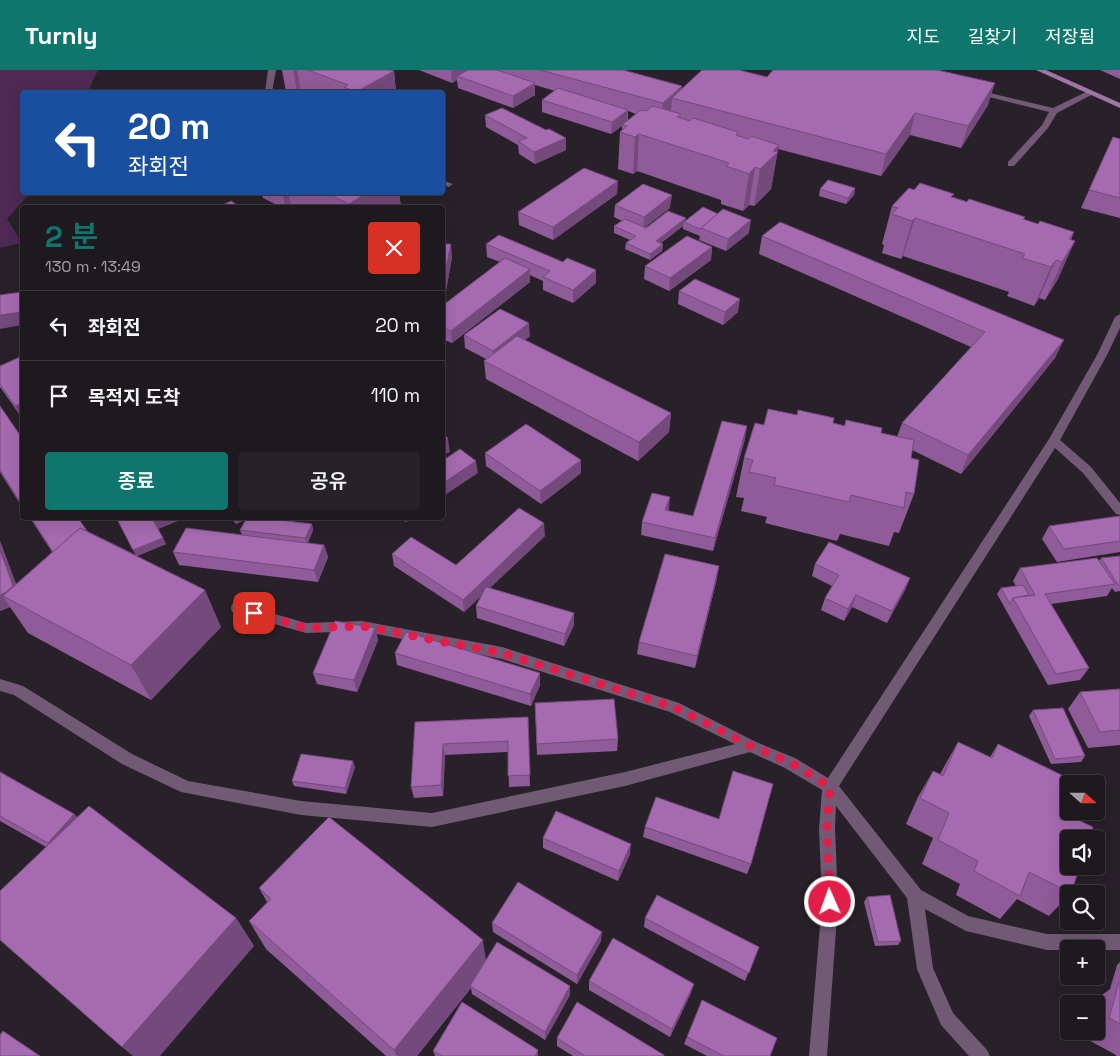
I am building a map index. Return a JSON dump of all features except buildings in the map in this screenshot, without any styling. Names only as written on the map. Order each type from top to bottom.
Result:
[{"type":"street","points":[[268,90],[272,70]]},
{"type":"street","points":[[1040,70],[1120,106]]},
{"type":"street","points":[[967,89],[1054,111]]},
{"type":"street","points":[[1011,164],[1045,126],[1054,111],[1091,93]]},
{"type":"street","points":[[818,1056],[830,902],[827,828],[830,787],[1054,441],[1102,355],[1120,317]]},
{"type":"street","points":[[1054,441],[1087,470],[1120,511]]},
{"type":"street","points":[[237,608],[306,628],[362,626],[502,653],[674,707],[751,746],[790,762],[830,787],[915,895],[966,923],[1047,942],[1120,942]]},
{"type":"street","points":[[0,685],[18,690],[127,759],[186,786],[301,808],[432,820],[625,779],[751,746]]},
{"type":"street","points":[[915,895],[925,969],[947,1019],[980,1056]]},
{"type":"shaded area","points":[[0,70],[98,70],[89,90],[20,90],[20,195],[28,195],[7,219],[20,240],[20,243],[0,248]]},
{"type":"route","points":[[254,613],[306,628],[362,626],[502,653],[674,707],[751,746],[790,762],[830,787],[827,828],[830,902]]}]
